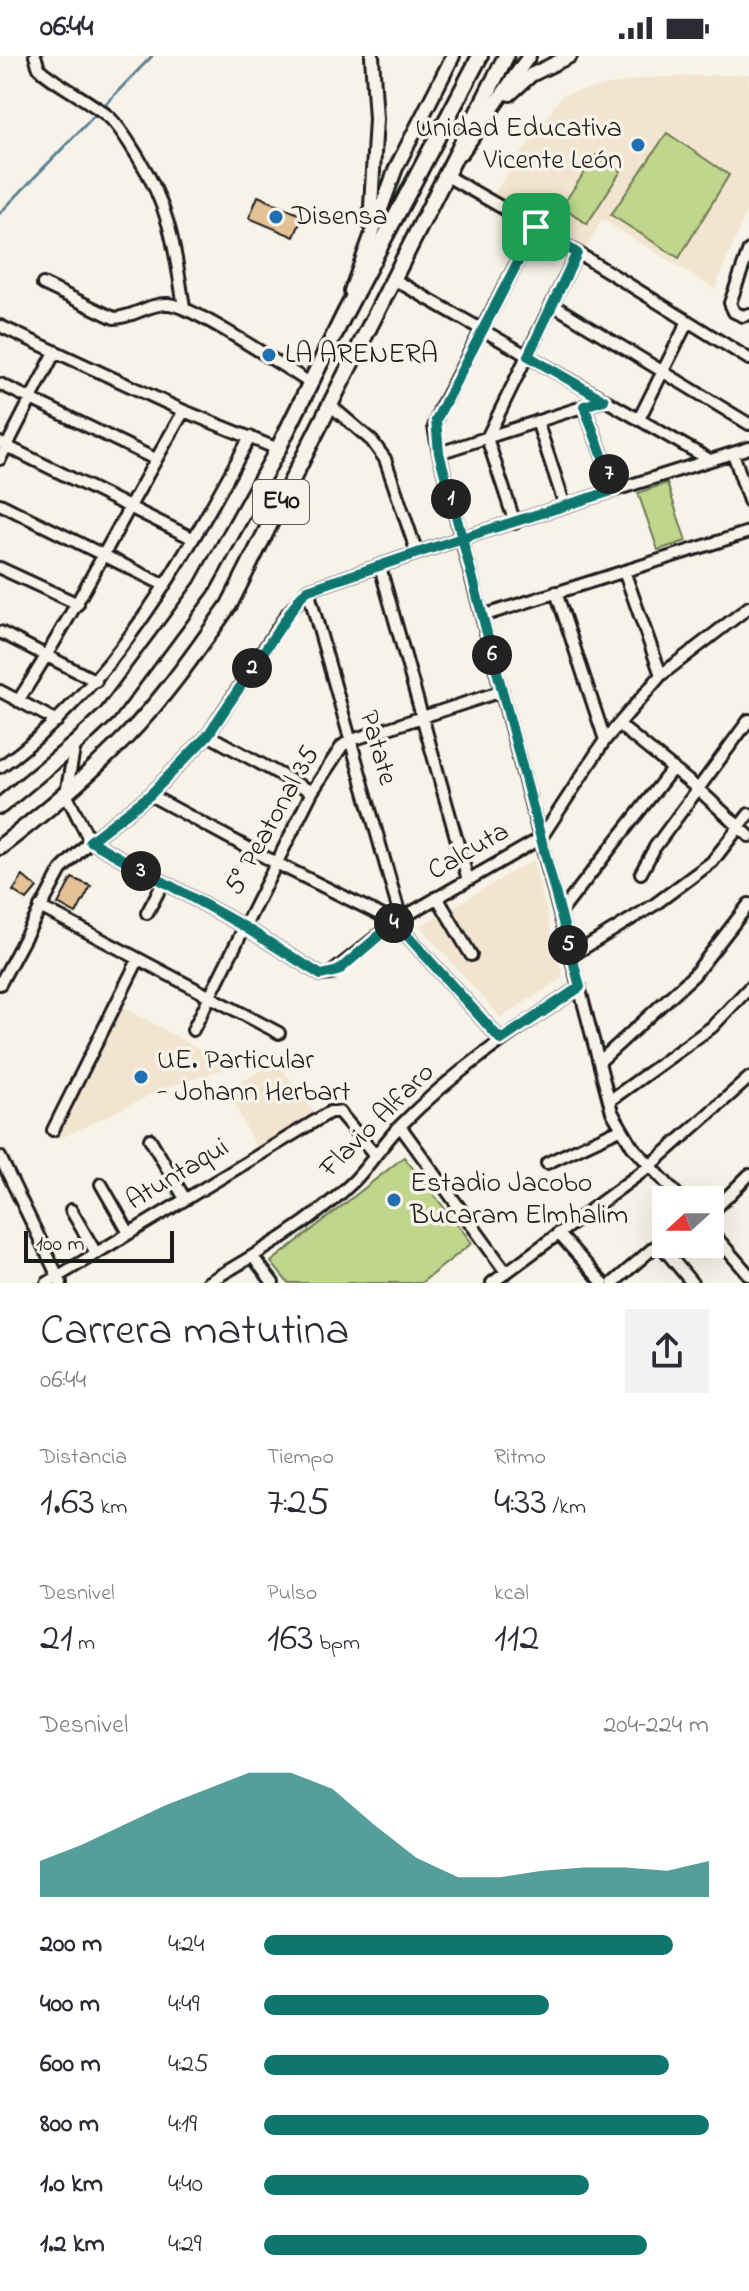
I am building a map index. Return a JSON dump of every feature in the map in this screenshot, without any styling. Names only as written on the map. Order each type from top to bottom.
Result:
[{"type":"highway","points":[[344,315],[480,56]]},
{"type":"highway","points":[[445,175],[506,56]]},
{"type":"highway","name":"E40","points":[[0,847],[66,794],[127,736],[171,685],[229,605],[395,280],[445,175]]},
{"type":"highway","name":"E40","points":[[0,806],[107,714],[202,587],[278,449],[344,315]]},
{"type":"main road","points":[[368,240],[376,119],[372,56]]},
{"type":"main road","name":"E40","points":[[344,315],[396,168],[453,56]]},
{"type":"main road","points":[[496,107],[529,56]]},
{"type":"main road","points":[[496,107],[531,75],[570,56]]},
{"type":"main road","name":"E40","points":[[445,175],[496,107]]},
{"type":"street","points":[[35,56],[39,68],[93,103],[112,120],[153,179],[177,258],[184,307]]},
{"type":"street","points":[[445,175],[536,227],[749,359]]},
{"type":"street","points":[[536,227],[440,409],[434,427],[609,1101],[620,1129],[669,1186]]},
{"type":"street","points":[[749,250],[730,298],[734,312],[743,316],[749,314]]},
{"type":"street","points":[[515,523],[487,438],[577,253]]},
{"type":"street","points":[[395,280],[710,460]]},
{"type":"street","points":[[43,284],[114,318],[158,305],[184,307],[310,383]]},
{"type":"street","points":[[553,305],[749,424]]},
{"type":"street","points":[[639,419],[688,321]]},
{"type":"street","points":[[0,326],[184,411],[278,449]]},
{"type":"street","points":[[0,459],[3,444],[32,399],[55,352]]},
{"type":"street","points":[[0,384],[155,459]]},
{"type":"street","points":[[439,453],[604,400]]},
{"type":"street","points":[[330,405],[372,441],[385,459],[417,553]]},
{"type":"street","points":[[584,406],[615,490]]},
{"type":"street","points":[[18,701],[78,604],[128,507],[184,411]]},
{"type":"street","points":[[537,421],[565,506]]},
{"type":"street","points":[[0,767],[5,757],[57,721],[96,681],[164,585],[250,437]]},
{"type":"street","points":[[3,444],[192,538]]},
{"type":"street","points":[[0,984],[61,870],[90,841],[150,795],[208,735],[287,614],[308,590],[749,448]]},
{"type":"street","points":[[733,453],[749,501]]},
{"type":"street","points":[[0,504],[164,585]]},
{"type":"street","points":[[482,616],[749,532]]},
{"type":"street","points":[[380,567],[468,880]]},
{"type":"street","points":[[0,568],[78,604]]},
{"type":"street","points":[[624,571],[661,675]]},
{"type":"street","name":"Patate","points":[[308,590],[398,920]]},
{"type":"street","points":[[556,592],[605,740]]},
{"type":"street","name":"Calcuta","points":[[243,926],[321,975],[338,971],[398,920],[541,838],[605,740],[661,675],[749,607]]},
{"type":"street","points":[[0,632],[96,681]]},
{"type":"street","points":[[0,691],[57,721]]},
{"type":"street","name":"5° Peatonal 35","points":[[193,1030],[312,792],[342,746],[349,741],[502,691]]},
{"type":"street","points":[[641,873],[655,847],[749,720]]},
{"type":"street","points":[[619,725],[698,789],[749,836]]},
{"type":"street","points":[[208,735],[312,792]]},
{"type":"street","points":[[75,744],[66,794],[90,841],[243,926]]},
{"type":"street","points":[[560,913],[673,768]]},
{"type":"street","points":[[150,795],[276,863],[398,920],[501,1040]]},
{"type":"street","points":[[571,956],[654,905],[712,862],[749,814]]},
{"type":"street","points":[[147,913],[163,883]]},
{"type":"street","points":[[437,897],[471,955]]},
{"type":"street","points":[[599,1062],[694,975],[749,904]]},
{"type":"street","points":[[40,907],[279,1033]]},
{"type":"street","points":[[53,1130],[138,960]]},
{"type":"street","name":"Flavio Alfaro","points":[[207,1283],[253,1257],[325,1206],[354,1181],[400,1126],[486,1050],[580,987]]},
{"type":"street","points":[[609,1101],[712,1027],[749,988]]},
{"type":"street","points":[[492,1283],[650,1166],[749,1078]]},
{"type":"street","name":"Atuntaqui","points":[[47,1283],[59,1279],[96,1253],[335,1111],[375,1155]]},
{"type":"street","points":[[400,1126],[506,1272]]},
{"type":"street","points":[[547,1163],[620,1129]]},
{"type":"street","points":[[150,1139],[185,1199]]},
{"type":"street","points":[[0,1157],[59,1279]]},
{"type":"street","points":[[724,1200],[749,1175]]},
{"type":"street","points":[[101,1184],[129,1233]]},
{"type":"street","points":[[71,1210],[96,1253]]},
{"type":"street","points":[[558,1233],[603,1283]]},
{"type":"street","points":[[613,1283],[659,1243],[692,1283]]},
{"type":"street","points":[[724,1246],[749,1275]]},
{"type":"street","points":[[253,1257],[273,1283]]},
{"type":"shaded area","name":"Unidad Educativa Vicente León","points":[[749,74],[749,205],[715,289],[602,219],[585,251],[493,195],[562,95],[644,78]]},
{"type":"shaded area","points":[[533,860],[563,977],[501,1018],[420,926]]},
{"type":"shaded area","name":"UE. Particular - Johann Herbart","points":[[120,1005],[230,1067],[165,1088],[59,1139],[55,1134]]},
{"type":"shaded area","points":[[278,1062],[315,1115],[257,1150],[227,1089]]},
{"type":"green space","points":[[667,133],[729,175],[679,258],[611,215]]},
{"type":"green space","points":[[596,155],[621,171],[587,224],[562,206]]},
{"type":"green space","points":[[667,483],[686,541],[658,550],[638,493]]},
{"type":"green space","name":"Estadio Jacobo Bucaram Elmhalim","points":[[404,1157],[472,1243],[421,1283],[288,1283],[271,1262]]},
{"type":"building","name":"Disensa","points":[[258,196],[303,216],[294,237],[249,218]]},
{"type":"building","points":[[23,876],[37,888],[27,900],[13,891]]},
{"type":"building","points":[[72,878],[91,886],[76,914],[58,904]]},
{"type":"waterway","points":[[0,213],[152,56]]},
{"type":"place","name":"Unidad Educativa Vicente León","points":[[638,145]]},
{"type":"place","name":"Disensa","points":[[276,217]]},
{"type":"place","name":"LA ARENERA","points":[[269,355]]},
{"type":"place","name":"UE. Particular - Johann Herbart","points":[[141,1077]]},
{"type":"place","name":"Estadio Jacobo Bucaram Elmhalim","points":[[394,1200]]},
{"type":"route","points":[[536,227],[440,409],[434,427],[462,538],[308,590],[287,614],[208,735],[150,795],[90,841],[243,926],[321,975],[338,971],[395,922],[501,1040],[580,987],[462,538],[615,490],[584,406],[604,400],[528,356],[577,253],[536,227]]}]
